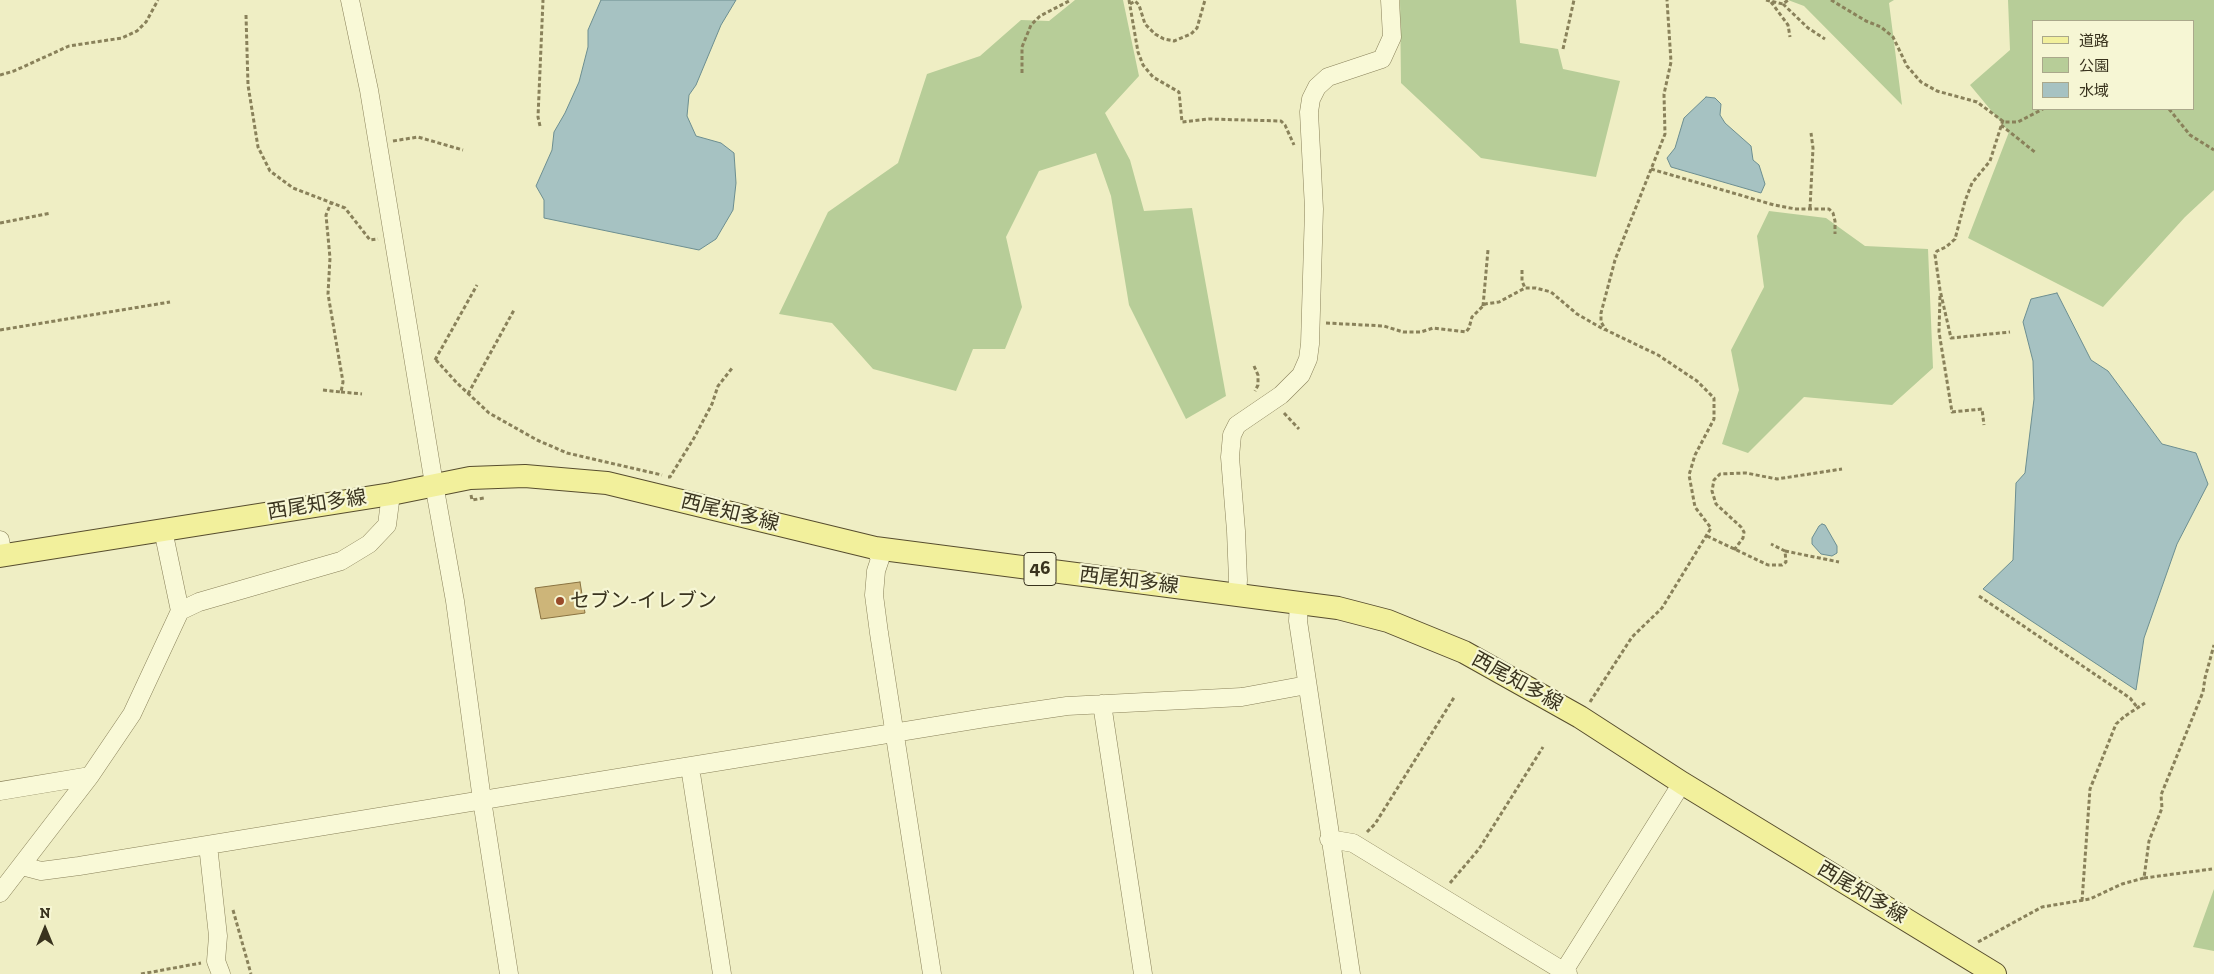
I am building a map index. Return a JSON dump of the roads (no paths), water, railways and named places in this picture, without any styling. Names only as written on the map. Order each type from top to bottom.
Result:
[{"type":"main road","name":"西尾知多線","points":[[1,550],[163,530],[391,494],[470,478],[525,476],[607,483],[874,548],[1338,608],[1388,621],[1464,652],[1580,717],[1682,783],[1995,974]]},
{"type":"street","points":[[350,0],[378,144],[455,601],[482,800],[509,974]]},
{"type":"street","points":[[1237,595],[1238,580],[1230,445],[1237,426],[1247,417],[1281,395],[1301,375],[1308,359],[1311,324],[1314,209],[1309,112],[1311,99],[1317,87],[1328,77],[1382,59],[1392,37],[1390,0]]},
{"type":"street","points":[[180,611],[199,602],[341,561],[369,544],[387,525],[391,494]]},
{"type":"street","points":[[0,893],[90,776],[132,714],[180,611],[163,530]]},
{"type":"street","points":[[874,548],[880,559],[876,571],[874,595],[932,974]]},
{"type":"street","points":[[1300,602],[1298,621],[1329,839],[1351,974]]},
{"type":"street","points":[[22,866],[41,871],[482,800],[532,790],[690,767],[1067,706],[1242,697],[1307,685]]},
{"type":"street","points":[[1102,704],[1144,974]]},
{"type":"street","points":[[690,767],[722,974]]},
{"type":"street","points":[[0,791],[90,776]]},
{"type":"street","points":[[1329,839],[1353,842],[1566,973],[1682,783]]},
{"type":"street","points":[[208,845],[218,936],[219,967]]},
{"type":"water","points":[[601,0],[736,0],[721,25],[696,85],[689,95],[687,116],[696,136],[721,143],[734,153],[736,183],[733,210],[716,239],[699,250],[544,218],[544,200],[536,186],[552,150],[554,132],[579,82],[588,47],[588,30]]},
{"type":"water","points":[[1706,97],[1715,98],[1721,104],[1720,115],[1725,123],[1751,146],[1753,160],[1759,165],[1765,184],[1761,193],[1671,167],[1667,158],[1675,148],[1684,118]]},
{"type":"water","points":[[2057,293],[2091,360],[2108,371],[2162,444],[2196,453],[2208,484],[2177,544],[2144,638],[2136,690],[1983,589],[2013,560],[2016,483],[2025,473],[2034,399],[2033,361],[2023,322],[2031,299]]},
{"type":"water","points":[[1822,524],[1825,525],[1837,546],[1837,553],[1832,556],[1821,554],[1812,544],[1812,538]]},
{"type":"place","name":"セブン-イレブン","points":[[560,601]]}]
